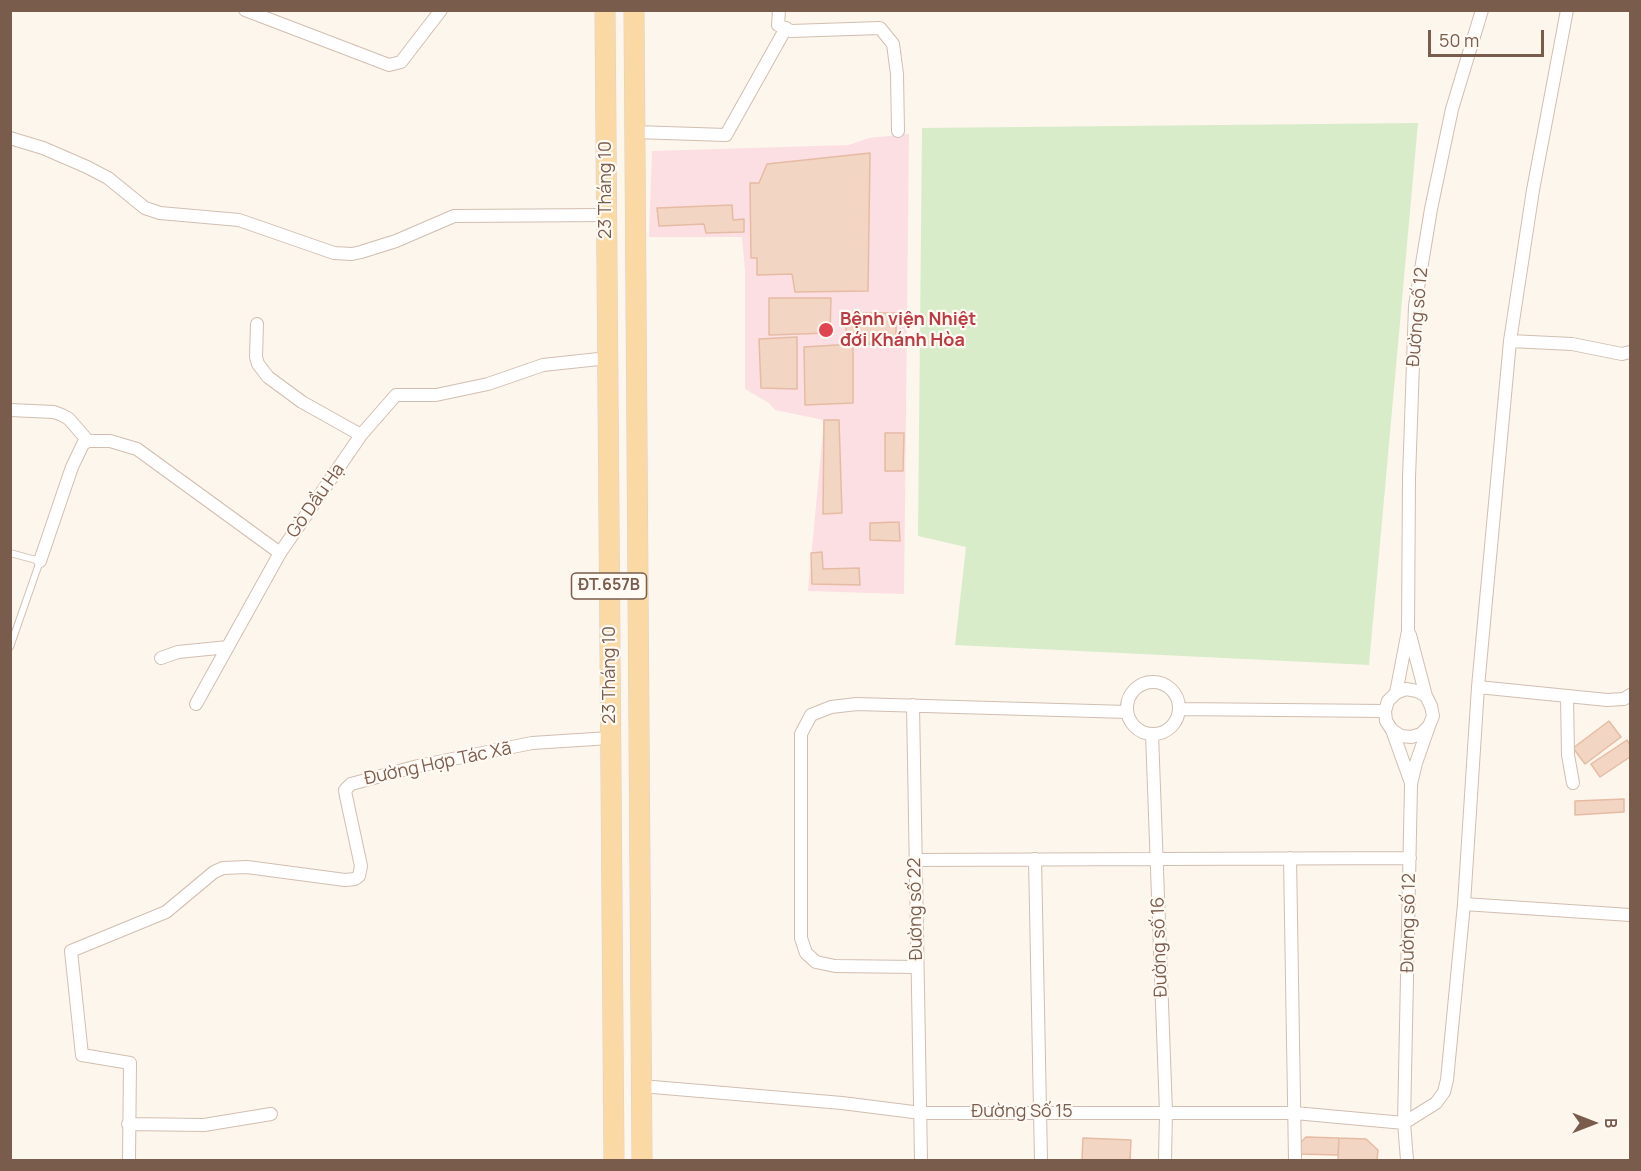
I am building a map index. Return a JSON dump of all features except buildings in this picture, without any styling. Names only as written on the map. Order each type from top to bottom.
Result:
[{"type":"main road","name":"23 Tháng 10","points":[[605,10],[614,1161]]},
{"type":"main road","name":"23 Tháng 10","points":[[634,10],[642,1161]]},
{"type":"street","points":[[245,10],[385,64],[395,65],[401,62],[441,10]]},
{"type":"street","points":[[779,10],[778,25],[791,30],[880,28],[893,44],[897,74],[898,131]]},
{"type":"street","name":"Đường số 12","points":[[1396,693],[1408,631],[1409,478],[1415,306],[1431,209],[1452,109],[1482,10]]},
{"type":"street","points":[[1407,1161],[1404,1123],[1436,1103],[1446,1087],[1464,904],[1478,687],[1510,340],[1533,190],[1567,10]]},
{"type":"street","points":[[635,132],[726,135],[786,28]]},
{"type":"street","points":[[10,138],[43,148],[87,167],[108,178],[145,208],[160,213],[238,220],[334,253],[352,254],[370,249],[454,216],[607,215]]},
{"type":"street","points":[[257,324],[256,357],[258,364],[268,377],[302,402],[361,435]]},
{"type":"street","points":[[1510,340],[1572,344],[1622,354],[1630,352]]},
{"type":"street","name":"Gò Dầu Hạ","points":[[88,441],[110,441],[137,449],[280,553],[361,435],[396,395],[436,395],[488,384],[543,365],[608,358]]},
{"type":"street","points":[[10,410],[54,412],[63,415],[88,441],[80,449],[72,467],[40,561]]},
{"type":"street","points":[[196,704],[280,553]]},
{"type":"street","name":"Đường số 12","points":[[1408,631],[1426,696]]},
{"type":"street","points":[[161,658],[178,652],[228,647]]},
{"type":"street","points":[[1152,681],[1160,682],[1174,693],[1179,709],[1173,724],[1160,734],[1143,733],[1135,728],[1130,720],[1127,703],[1136,688],[1152,681]]},
{"type":"street","points":[[1478,687],[1618,700],[1630,694]]},
{"type":"street","points":[[1392,730],[1401,736],[1411,738],[1421,734],[1429,726],[1433,716],[1426,696],[1406,689],[1396,693],[1388,701],[1385,711],[1386,722],[1392,730],[1412,784]]},
{"type":"street","points":[[1567,697],[1568,755],[1573,783]]},
{"type":"street","points":[[917,967],[835,966],[816,962],[806,952],[801,938],[801,734],[811,715],[831,707],[857,704],[1127,712]]},
{"type":"street","name":"Đường số 22","points":[[913,705],[921,1113]]},
{"type":"street","points":[[1179,709],[1385,711]]},
{"type":"street","name":"Đường số 12","points":[[1404,1123],[1412,784],[1416,763],[1429,726]]},
{"type":"street","name":"Đường số 16","points":[[1152,734],[1166,1112],[1165,1161]]},
{"type":"street","name":"Đường Hợp Tác Xã","points":[[129,1161],[130,1063],[82,1055],[71,951],[166,912],[214,872],[223,868],[247,867],[345,880],[355,879],[359,876],[361,866],[345,790],[351,784],[409,768],[532,743],[610,738]]},
{"type":"street","points":[[1290,858],[1295,1161]]},
{"type":"street","points":[[915,860],[1410,858]]},
{"type":"street","points":[[1035,859],[1041,1161]]},
{"type":"street","points":[[1464,904],[1630,915]]},
{"type":"street","name":"Đường Số 15","points":[[641,1086],[842,1103],[921,1113],[1295,1113],[1404,1123]]},
{"type":"street","points":[[921,1113],[921,1161]]},
{"type":"street","points":[[128,1124],[204,1125],[271,1114]]},
{"type":"lane","points":[[10,553],[40,561],[10,647]]},
{"type":"shaded area","name":"Bệnh viện Nhiệt đới Khánh Hòa","points":[[909,134],[904,594],[808,591],[824,420],[775,410],[769,403],[745,389],[745,271],[742,237],[649,237],[652,151],[849,145],[869,138]]},
{"type":"green space","points":[[1418,123],[1369,665],[955,645],[966,547],[918,536],[922,128]]},
{"type":"place","name":"Bệnh viện Nhiệt đới Khánh Hòa","points":[[826,330]]}]
